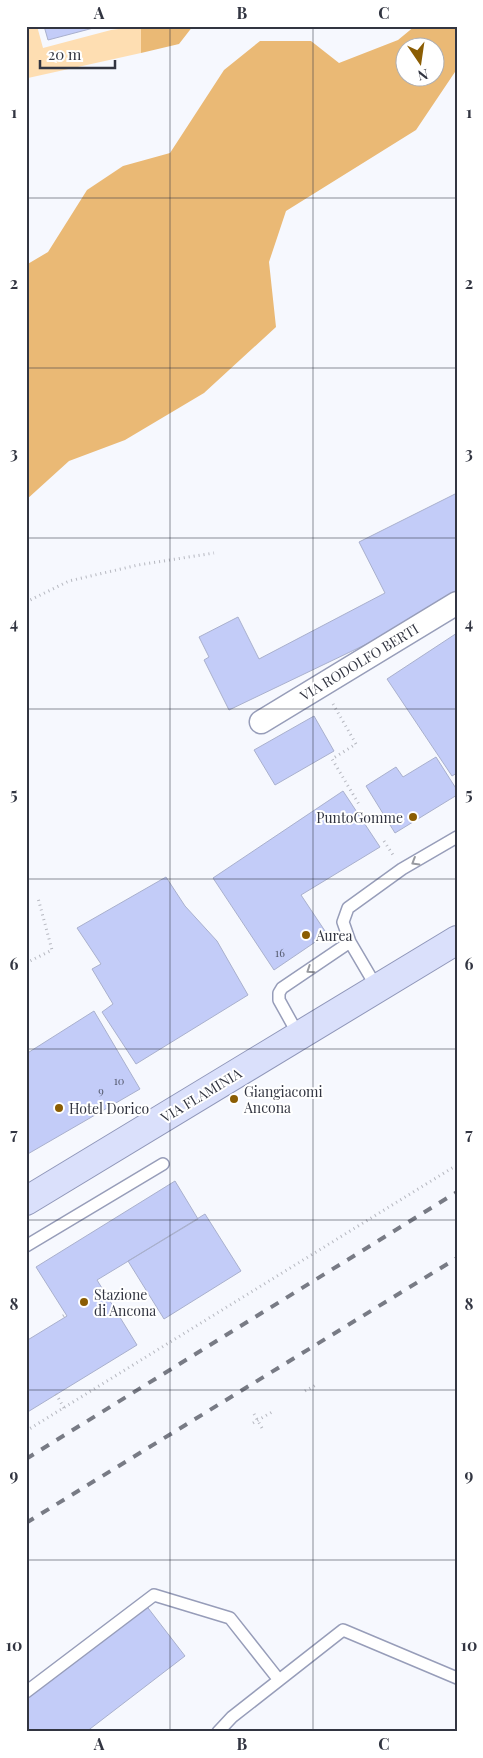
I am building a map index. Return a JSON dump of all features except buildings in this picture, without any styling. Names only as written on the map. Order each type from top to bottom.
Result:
[{"type":"main road","name":"VIA FLAMINIA","points":[[26,1202],[457,940]]},
{"type":"street","name":"VIA RODOLFO BERTI","points":[[261,722],[457,603]]},
{"type":"lane","points":[[377,988],[350,942],[343,922],[348,908],[402,869],[456,840]]},
{"type":"lane","points":[[299,1036],[279,1000],[279,993],[282,988],[350,942]]},
{"type":"lane","points":[[26,1246],[164,1164]]},
{"type":"lane","points":[[26,1692],[154,1595],[230,1618],[279,1680]]},
{"type":"lane","points":[[218,1732],[232,1717],[343,1630],[457,1678]]},
{"type":"path","points":[[26,602],[69,581],[138,565],[214,553]]},
{"type":"path","points":[[321,685],[356,744],[332,759],[360,806]]},
{"type":"path","points":[[26,963],[52,950],[38,898]]},
{"type":"path","points":[[26,1431],[457,1165]]},
{"type":"path","points":[[305,1391],[316,1385]]},
{"type":"path","points":[[56,1394],[64,1408]]},
{"type":"path","points":[[253,1423],[272,1412],[258,1420]]},
{"type":"path","points":[[254,1414],[262,1428]]},
{"type":"shaded area","points":[[26,26],[37,26],[43,48],[111,30],[141,26],[141,53],[28,78],[26,98]]},
{"type":"shaded area","points":[[141,26],[193,26],[179,44],[141,53]]},
{"type":"shaded area","points":[[415,26],[457,26],[457,69],[446,85],[446,38],[400,38]]},
{"type":"shaded area","points":[[260,41],[311,41],[339,63],[396,41],[396,88],[444,88],[416,130],[286,211],[269,262],[276,327],[204,393],[125,440],[69,461],[26,500],[26,265],[48,252],[87,190],[123,166],[170,153],[224,70]]},
{"type":"railway","points":[[26,1459],[457,1192]]},
{"type":"railway","points":[[26,1523],[457,1258]]},
{"type":"place","name":"PuntoGomme","points":[[413,817]]},
{"type":"place","name":"Aurea","points":[[306,935]]},
{"type":"place","name":"Giangiacomi Ancona","points":[[234,1099]]},
{"type":"place","name":"Hotel Dorico","points":[[59,1108]]},
{"type":"place","name":"Stazione di Ancona","points":[[84,1302]]}]
